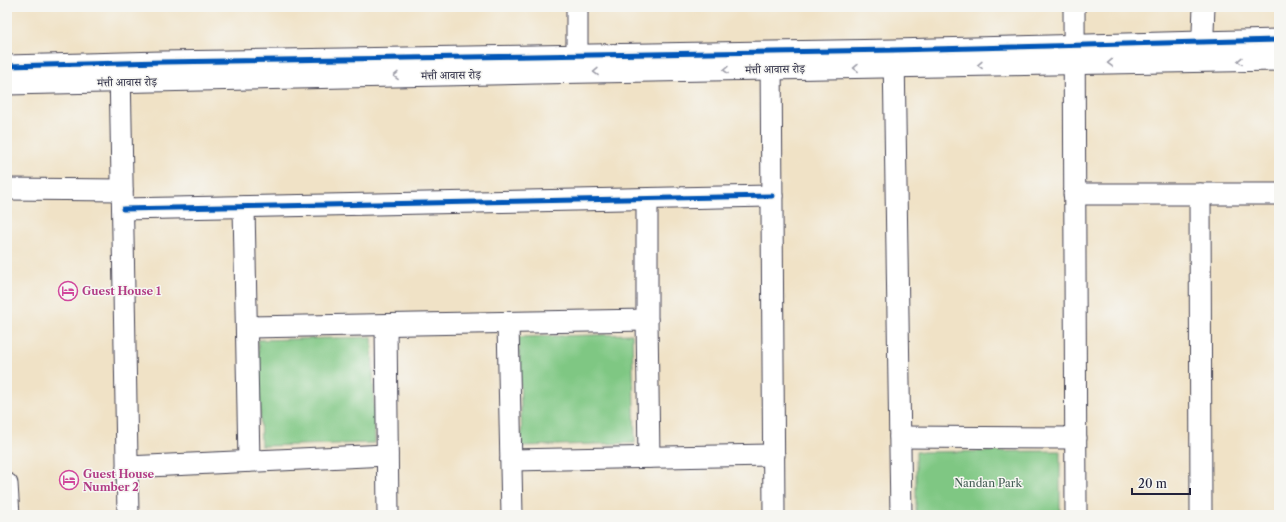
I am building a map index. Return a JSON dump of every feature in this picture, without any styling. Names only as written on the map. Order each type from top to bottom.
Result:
[{"type":"street","points":[[576,55],[577,7]]},
{"type":"street","points":[[1074,7],[1076,515]]},
{"type":"street","points":[[1202,52],[1204,7]]},
{"type":"street","points":[[1202,52],[1279,40]]},
{"type":"street","points":[[1202,52],[1279,60]]},
{"type":"street","name":"मंत्ती आवास रोड़","points":[[7,84],[120,72],[1202,52]]},
{"type":"street","points":[[7,66],[120,72],[576,55],[771,60],[774,515]]},
{"type":"street","points":[[895,58],[901,515]]},
{"type":"street","points":[[120,72],[128,515]]},
{"type":"street","points":[[7,189],[122,200],[244,207],[772,196]]},
{"type":"street","points":[[1074,194],[1279,194]]},
{"type":"street","points":[[1200,194],[1201,515]]},
{"type":"street","points":[[647,199],[646,320],[649,457]]},
{"type":"street","points":[[244,207],[249,461]]},
{"type":"street","points":[[247,327],[646,320]]},
{"type":"street","points":[[508,323],[512,515]]},
{"type":"street","points":[[386,325],[388,515]]},
{"type":"street","points":[[900,437],[1076,438]]},
{"type":"street","points":[[511,460],[774,455]]},
{"type":"street","points":[[127,467],[387,456]]},
{"type":"street","points":[[7,484],[9,515]]},
{"type":"green space","points":[[632,334],[635,443],[522,446],[519,337]]},
{"type":"green space","points":[[372,337],[375,443],[261,446],[258,340]]},
{"type":"green space","name":"Nandan Park","points":[[1060,451],[1060,515],[916,515],[916,452]]},
{"type":"cycle path","points":[[7,66],[162,62],[894,50],[1279,40]]},
{"type":"cycle path","points":[[123,209],[772,196]]},
{"type":"place","name":"Guest House 1","points":[[68,291]]},
{"type":"place","name":"Guest House Number 2","points":[[69,480]]}]
